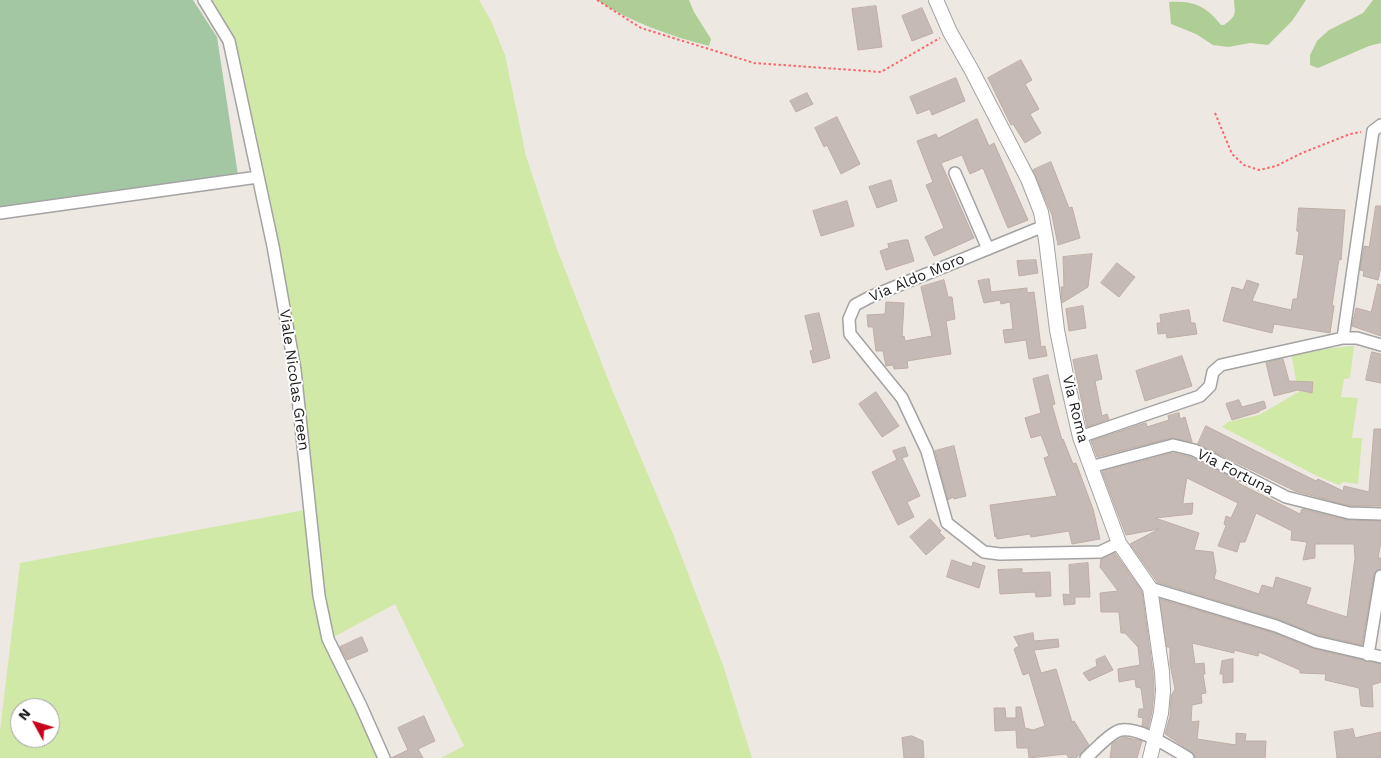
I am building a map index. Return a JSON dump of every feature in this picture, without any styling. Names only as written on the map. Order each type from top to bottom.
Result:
[{"type":"street","name":"Viale Nicolas Green","points":[[204,0],[229,41],[273,246],[295,370],[319,596],[328,639],[384,758]]},
{"type":"street","name":"Via Roma","points":[[936,0],[950,32],[1028,180],[1041,212],[1057,330],[1066,380],[1080,437],[1119,543],[1150,588]]},
{"type":"street","points":[[1342,338],[1377,128]]},
{"type":"street","points":[[955,172],[988,249]]},
{"type":"street","points":[[0,212],[258,178]]},
{"type":"street","name":"Via Aldo Moro","points":[[1044,226],[870,297],[855,305],[850,319],[850,334],[902,398],[927,451],[947,523],[962,536],[984,552],[1000,554],[1100,552],[1119,543]]},
{"type":"street","points":[[1080,437],[1200,396],[1210,386],[1213,372],[1221,365],[1342,338],[1357,338],[1381,345]]},
{"type":"street","name":"Via Fortuna","points":[[1090,467],[1173,445],[1194,450],[1286,497],[1349,513],[1381,514]]},
{"type":"street","points":[[1368,655],[1381,576]]},
{"type":"street","points":[[1150,758],[1156,739],[1163,691],[1150,588],[1267,623],[1316,642],[1381,657]]},
{"type":"street","points":[[1086,758],[1116,731],[1126,728],[1156,739],[1188,758]]},
{"type":"path","points":[[598,0],[642,28],[754,62],[881,72],[950,32]]},
{"type":"path","points":[[1215,112],[1232,154],[1244,166],[1260,170],[1276,166],[1302,152],[1350,134],[1377,128]]},
{"type":"green space","points":[[0,0],[193,0],[217,37],[238,175],[0,209]]},
{"type":"green space","points":[[204,0],[479,0],[491,21],[505,55],[526,156],[555,244],[611,387],[673,534],[723,665],[752,758],[441,758],[464,746],[395,604],[328,640],[384,758],[0,758],[0,731],[20,563],[310,509],[295,370],[229,41]]},
{"type":"green space","points":[[597,0],[689,0],[694,12],[711,39],[709,46],[651,28]]},
{"type":"green space","points":[[1234,0],[1306,0],[1292,21],[1268,45],[1250,43],[1228,47],[1213,45],[1196,34],[1171,24],[1169,2],[1185,2],[1198,6],[1210,13],[1221,25],[1224,25],[1234,14]]},
{"type":"green space","points":[[1373,0],[1381,0],[1381,43],[1369,46],[1318,68],[1310,65],[1310,55],[1317,41],[1329,30],[1363,13]]},
{"type":"green space","points":[[1354,346],[1350,378],[1344,379],[1341,397],[1358,398],[1352,438],[1362,438],[1358,484],[1343,482],[1339,485],[1315,475],[1222,427],[1228,422],[1259,415],[1300,391],[1312,393],[1313,382],[1296,381],[1291,352]]},
{"type":"building","points":[[876,6],[882,47],[858,50],[852,9]]},
{"type":"building","points":[[922,8],[933,33],[912,41],[902,16]]},
{"type":"building","points":[[1021,60],[1032,80],[1025,84],[1039,109],[1030,114],[1041,133],[1025,143],[1013,124],[1011,125],[988,78]]},
{"type":"building","points":[[956,78],[965,101],[932,115],[930,109],[917,114],[910,97]]},
{"type":"building","points":[[807,93],[813,104],[796,112],[790,101]]},
{"type":"building","points":[[837,117],[860,164],[841,174],[827,145],[824,147],[815,128]]},
{"type":"building","points":[[977,119],[989,146],[994,143],[1028,220],[1008,228],[983,168],[970,174],[962,155],[941,163],[974,238],[934,256],[925,237],[944,228],[926,185],[933,182],[917,141],[936,134],[938,138]]},
{"type":"building","points":[[1051,162],[1069,208],[1072,207],[1080,238],[1058,245],[1052,215],[1033,170]]},
{"type":"building","points":[[891,180],[897,201],[877,208],[869,187]]},
{"type":"building","points":[[847,201],[854,226],[821,236],[813,211]]},
{"type":"building","points":[[1376,206],[1381,206],[1381,267],[1378,280],[1363,276],[1364,271],[1360,270],[1364,246],[1369,247]]},
{"type":"building","points":[[1299,208],[1345,210],[1341,260],[1339,259],[1330,333],[1274,324],[1272,333],[1223,321],[1232,287],[1243,290],[1247,280],[1259,284],[1252,301],[1291,310],[1293,299],[1297,299],[1304,255],[1296,254],[1299,232],[1297,231]]},
{"type":"building","points":[[908,240],[914,261],[886,270],[880,251],[889,248],[888,244]]},
{"type":"building","points":[[1092,254],[1088,287],[1062,303],[1061,287],[1064,287],[1063,257]]},
{"type":"building","points":[[1036,260],[1038,273],[1019,276],[1017,261]]},
{"type":"building","points":[[1117,263],[1135,277],[1119,297],[1101,283]]},
{"type":"building","points":[[989,279],[991,292],[1027,288],[1027,293],[1034,292],[1041,347],[1045,346],[1047,356],[1029,359],[1026,340],[1005,343],[1003,330],[1013,329],[1010,302],[1001,304],[1000,300],[984,303],[978,281]]},
{"type":"building","points":[[944,280],[948,297],[952,297],[955,319],[946,321],[951,354],[907,361],[908,368],[894,369],[893,365],[886,366],[883,351],[876,351],[873,327],[868,327],[867,315],[885,314],[886,302],[904,303],[902,337],[904,336],[905,341],[932,336],[921,287]]},
{"type":"building","points":[[1378,284],[1381,285],[1381,336],[1352,326],[1356,308],[1371,312]]},
{"type":"building","points":[[1083,306],[1086,328],[1069,331],[1066,309]]},
{"type":"building","points":[[1189,310],[1191,323],[1195,323],[1197,334],[1167,338],[1166,333],[1158,334],[1157,323],[1161,323],[1160,315]]},
{"type":"building","points":[[819,313],[830,358],[813,363],[810,351],[813,350],[805,316]]},
{"type":"building","points":[[1372,352],[1381,354],[1381,383],[1366,380]]},
{"type":"building","points":[[1097,355],[1102,379],[1095,381],[1102,416],[1107,414],[1109,419],[1087,427],[1073,360]]},
{"type":"building","points":[[1182,356],[1192,386],[1145,401],[1136,371]]},
{"type":"building","points":[[1283,359],[1289,381],[1313,382],[1312,393],[1298,390],[1274,396],[1266,363]]},
{"type":"building","points":[[1048,375],[1055,404],[1052,405],[1062,440],[1073,464],[1076,463],[1093,509],[1100,539],[1072,544],[1069,531],[1031,537],[1030,534],[997,539],[996,533],[995,537],[990,505],[1057,496],[1044,458],[1049,456],[1041,435],[1031,438],[1025,418],[1041,413],[1033,379]]},
{"type":"building","points":[[876,392],[899,426],[882,437],[859,404]]},
{"type":"building","points":[[1239,400],[1242,407],[1264,401],[1266,408],[1232,420],[1226,404]]},
{"type":"building","points":[[1179,413],[1180,419],[1185,417],[1192,442],[1171,438],[1097,457],[1091,441],[1146,423],[1147,427],[1169,420],[1168,416]]},
{"type":"building","points":[[1206,426],[1316,481],[1318,479],[1343,491],[1344,486],[1369,492],[1374,429],[1381,429],[1381,506],[1350,506],[1295,491],[1198,444]]},
{"type":"building","points":[[954,446],[966,496],[954,499],[953,497],[948,500],[935,451]]},
{"type":"building","points":[[905,447],[908,456],[902,458],[920,496],[907,502],[914,517],[898,525],[872,472],[897,460],[893,451]]},
{"type":"building","points":[[1173,453],[1191,457],[1300,514],[1302,509],[1347,520],[1381,521],[1381,542],[1378,558],[1381,558],[1381,569],[1376,571],[1374,575],[1362,645],[1318,635],[1278,619],[1157,582],[1130,544],[1159,529],[1126,535],[1102,472]],"holes":[[[1187,478],[1238,503],[1231,518],[1226,516],[1224,524],[1226,526],[1218,546],[1237,552],[1240,542],[1245,542],[1256,513],[1292,531],[1291,540],[1307,542],[1303,560],[1315,558],[1315,544],[1354,544],[1355,558],[1347,617],[1306,604],[1311,588],[1276,577],[1273,588],[1262,585],[1259,594],[1214,579],[1216,571],[1213,552],[1194,550],[1199,533],[1155,518],[1192,514],[1193,503],[1183,504]]]},
{"type":"building","points":[[930,519],[945,538],[926,555],[910,537]]},
{"type":"building","points":[[1115,553],[1142,591],[1154,691],[1148,728],[1142,726],[1143,718],[1138,717],[1139,709],[1144,709],[1141,688],[1136,687],[1135,679],[1119,682],[1118,669],[1140,665],[1138,647],[1125,633],[1121,633],[1119,612],[1101,612],[1100,593],[1118,591],[1100,567],[1101,559]]},
{"type":"building","points":[[952,560],[972,567],[973,562],[985,566],[979,588],[947,577]]},
{"type":"building","points":[[1088,563],[1090,597],[1075,597],[1075,604],[1064,605],[1063,594],[1070,595],[1069,565]]},
{"type":"building","points":[[1022,569],[1022,573],[1050,572],[1051,596],[1036,597],[1035,592],[1000,594],[998,570]]},
{"type":"building","points":[[1160,599],[1274,633],[1314,649],[1381,664],[1381,682],[1372,685],[1373,707],[1361,706],[1359,688],[1325,680],[1326,674],[1300,673],[1300,670],[1259,652],[1258,656],[1234,650],[1234,653],[1192,643],[1195,664],[1204,663],[1205,674],[1203,674],[1206,693],[1201,694],[1202,703],[1192,705],[1191,722],[1199,721],[1197,739],[1236,745],[1236,733],[1246,734],[1245,741],[1266,741],[1265,758],[1195,758],[1192,752],[1165,734],[1170,716],[1171,696],[1175,689],[1170,664],[1170,647],[1167,647]]},
{"type":"building","points":[[1033,633],[1034,641],[1058,639],[1059,647],[1034,650],[1041,673],[1056,669],[1072,722],[1074,721],[1089,745],[1076,758],[1069,758],[1066,754],[1029,758],[1028,748],[1017,748],[1016,730],[995,731],[994,708],[1005,708],[1006,718],[1016,718],[1016,707],[1021,707],[1025,728],[1033,730],[1045,726],[1029,673],[1023,675],[1014,649],[1019,646],[1014,637]]},
{"type":"building","points":[[362,637],[368,651],[347,660],[340,647]]},
{"type":"building","points":[[1105,656],[1113,670],[1089,681],[1083,673],[1097,666],[1096,660]]},
{"type":"building","points":[[1233,659],[1233,682],[1223,683],[1223,674],[1220,674],[1222,661]]},
{"type":"building","points":[[424,716],[435,741],[418,749],[423,758],[391,758],[408,750],[398,728]]},
{"type":"building","points":[[1353,729],[1355,738],[1381,732],[1381,758],[1337,758],[1334,732]]},
{"type":"building","points":[[912,736],[923,741],[924,758],[904,758],[902,738]]},
{"type":"building","points":[[1124,737],[1142,741],[1137,758],[1110,758],[1112,744]]}]
